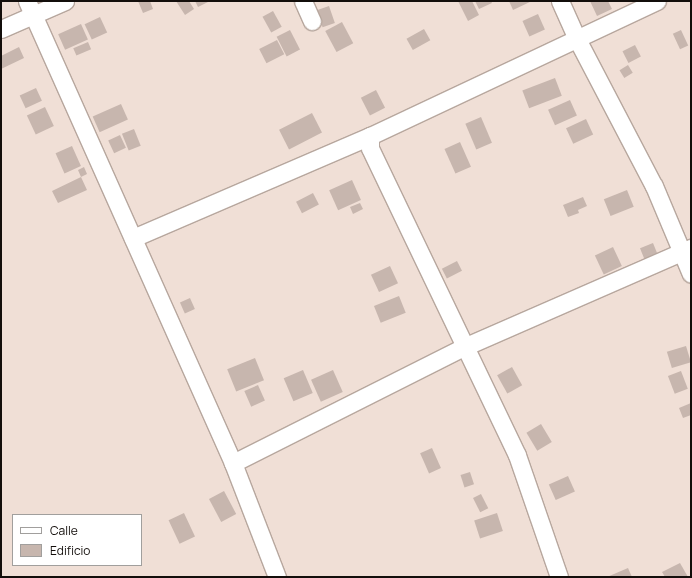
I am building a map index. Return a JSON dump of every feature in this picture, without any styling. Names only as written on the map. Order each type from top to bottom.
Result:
[{"type":"street","points":[[1,29],[30,8],[65,1]]},
{"type":"street","points":[[303,1],[312,21]]},
{"type":"street","points":[[560,1],[577,39],[686,250],[691,274]]},
{"type":"street","points":[[133,238],[370,136],[657,1]]},
{"type":"street","points":[[30,8],[233,463],[277,577]]},
{"type":"street","points":[[370,136],[370,148],[517,456],[559,577]]},
{"type":"street","points":[[233,463],[464,347],[686,250]]},
{"type":"building","points":[[138,1],[150,1],[153,9],[143,13]]},
{"type":"building","points":[[176,1],[189,1],[194,9],[185,15]]},
{"type":"building","points":[[195,1],[207,1],[208,2],[198,7]]},
{"type":"building","points":[[458,1],[472,1],[479,15],[468,21]]},
{"type":"building","points":[[475,1],[491,1],[492,3],[479,9]]},
{"type":"building","points":[[509,1],[532,1],[513,10]]},
{"type":"building","points":[[590,1],[608,1],[612,9],[597,16]]},
{"type":"building","points":[[329,6],[335,23],[323,27],[317,10]]},
{"type":"building","points":[[273,11],[282,27],[271,33],[263,17]]},
{"type":"building","points":[[538,14],[545,30],[529,36],[522,21]]},
{"type":"building","points":[[100,17],[107,32],[92,40],[85,24]]},
{"type":"building","points":[[342,22],[353,43],[336,52],[325,31]]},
{"type":"building","points":[[81,24],[88,40],[65,50],[58,34]]},
{"type":"building","points":[[424,29],[430,40],[413,50],[407,39]]},
{"type":"building","points":[[290,30],[300,50],[287,56],[277,37]]},
{"type":"building","points":[[681,30],[688,45],[680,49],[673,34]]},
{"type":"building","points":[[277,40],[284,54],[266,63],[259,49]]},
{"type":"building","points":[[88,42],[91,49],[76,56],[73,48]]},
{"type":"building","points":[[635,45],[641,57],[628,63],[623,51]]},
{"type":"building","points":[[19,47],[24,58],[1,69],[1,56]]},
{"type":"building","points":[[628,65],[633,73],[624,78],[620,70]]},
{"type":"building","points":[[555,78],[562,96],[529,108],[522,91]]},
{"type":"building","points":[[36,88],[42,101],[26,108],[20,96]]},
{"type":"building","points":[[376,90],[385,108],[370,116],[361,98]]},
{"type":"building","points":[[570,100],[577,116],[555,125],[548,110]]},
{"type":"building","points":[[121,104],[128,120],[100,132],[93,117]]},
{"type":"building","points":[[45,107],[54,126],[36,134],[27,115]]},
{"type":"building","points":[[312,113],[322,133],[289,149],[279,130]]},
{"type":"building","points":[[481,117],[492,143],[476,149],[465,124]]},
{"type":"building","points":[[586,119],[593,134],[573,144],[566,128]]},
{"type":"building","points":[[134,129],[141,146],[129,151],[122,134]]},
{"type":"building","points":[[120,135],[126,148],[114,153],[108,140]]},
{"type":"building","points":[[460,142],[471,167],[455,174],[444,149]]},
{"type":"building","points":[[72,146],[81,166],[65,173],[56,153]]},
{"type":"building","points":[[84,167],[87,174],[81,177],[78,170]]},
{"type":"building","points":[[81,177],[87,190],[58,203],[52,191]]},
{"type":"building","points":[[352,180],[361,200],[338,210],[329,190]]},
{"type":"building","points":[[627,190],[634,207],[611,216],[604,199]]},
{"type":"building","points":[[313,193],[319,205],[302,213],[296,202]]},
{"type":"building","points":[[583,197],[587,206],[578,210],[579,213],[568,217],[563,205]]},
{"type":"building","points":[[360,203],[363,209],[353,214],[350,207]]},
{"type":"building","points":[[653,243],[659,258],[646,263],[640,248]]},
{"type":"building","points":[[613,247],[622,266],[604,274],[595,255]]},
{"type":"building","points":[[457,261],[462,271],[447,279],[442,269]]},
{"type":"building","points":[[390,266],[398,283],[379,292],[371,275]]},
{"type":"building","points":[[399,296],[406,313],[381,323],[374,306]]},
{"type":"building","points":[[190,298],[195,309],[185,313],[180,302]]},
{"type":"building","points":[[686,346],[691,362],[672,368],[667,352]]},
{"type":"building","points":[[255,358],[264,380],[236,391],[227,369]]},
{"type":"building","points":[[512,367],[522,385],[507,394],[497,375]]},
{"type":"building","points":[[303,370],[313,393],[293,401],[284,378]]},
{"type":"building","points":[[333,370],[343,392],[321,402],[311,380]]},
{"type":"building","points":[[681,371],[688,389],[675,394],[668,376]]},
{"type":"building","points":[[258,385],[265,401],[251,407],[244,391]]},
{"type":"building","points":[[691,403],[691,415],[683,418],[679,408]]},
{"type":"building","points":[[541,424],[552,442],[537,451],[526,433]]},
{"type":"building","points":[[432,448],[441,468],[429,473],[420,453]]},
{"type":"building","points":[[470,472],[474,484],[465,487],[460,475]]},
{"type":"building","points":[[568,476],[575,492],[556,500],[549,485]]},
{"type":"building","points":[[224,491],[236,514],[221,522],[209,499]]},
{"type":"building","points":[[481,494],[488,508],[480,512],[473,498]]},
{"type":"building","points":[[184,513],[195,537],[180,544],[169,520]]},
{"type":"building","points":[[497,513],[503,531],[480,538],[474,520]]},
{"type":"building","points":[[680,563],[688,577],[665,577],[662,572]]},
{"type":"building","points":[[628,568],[632,577],[607,577]]}]
